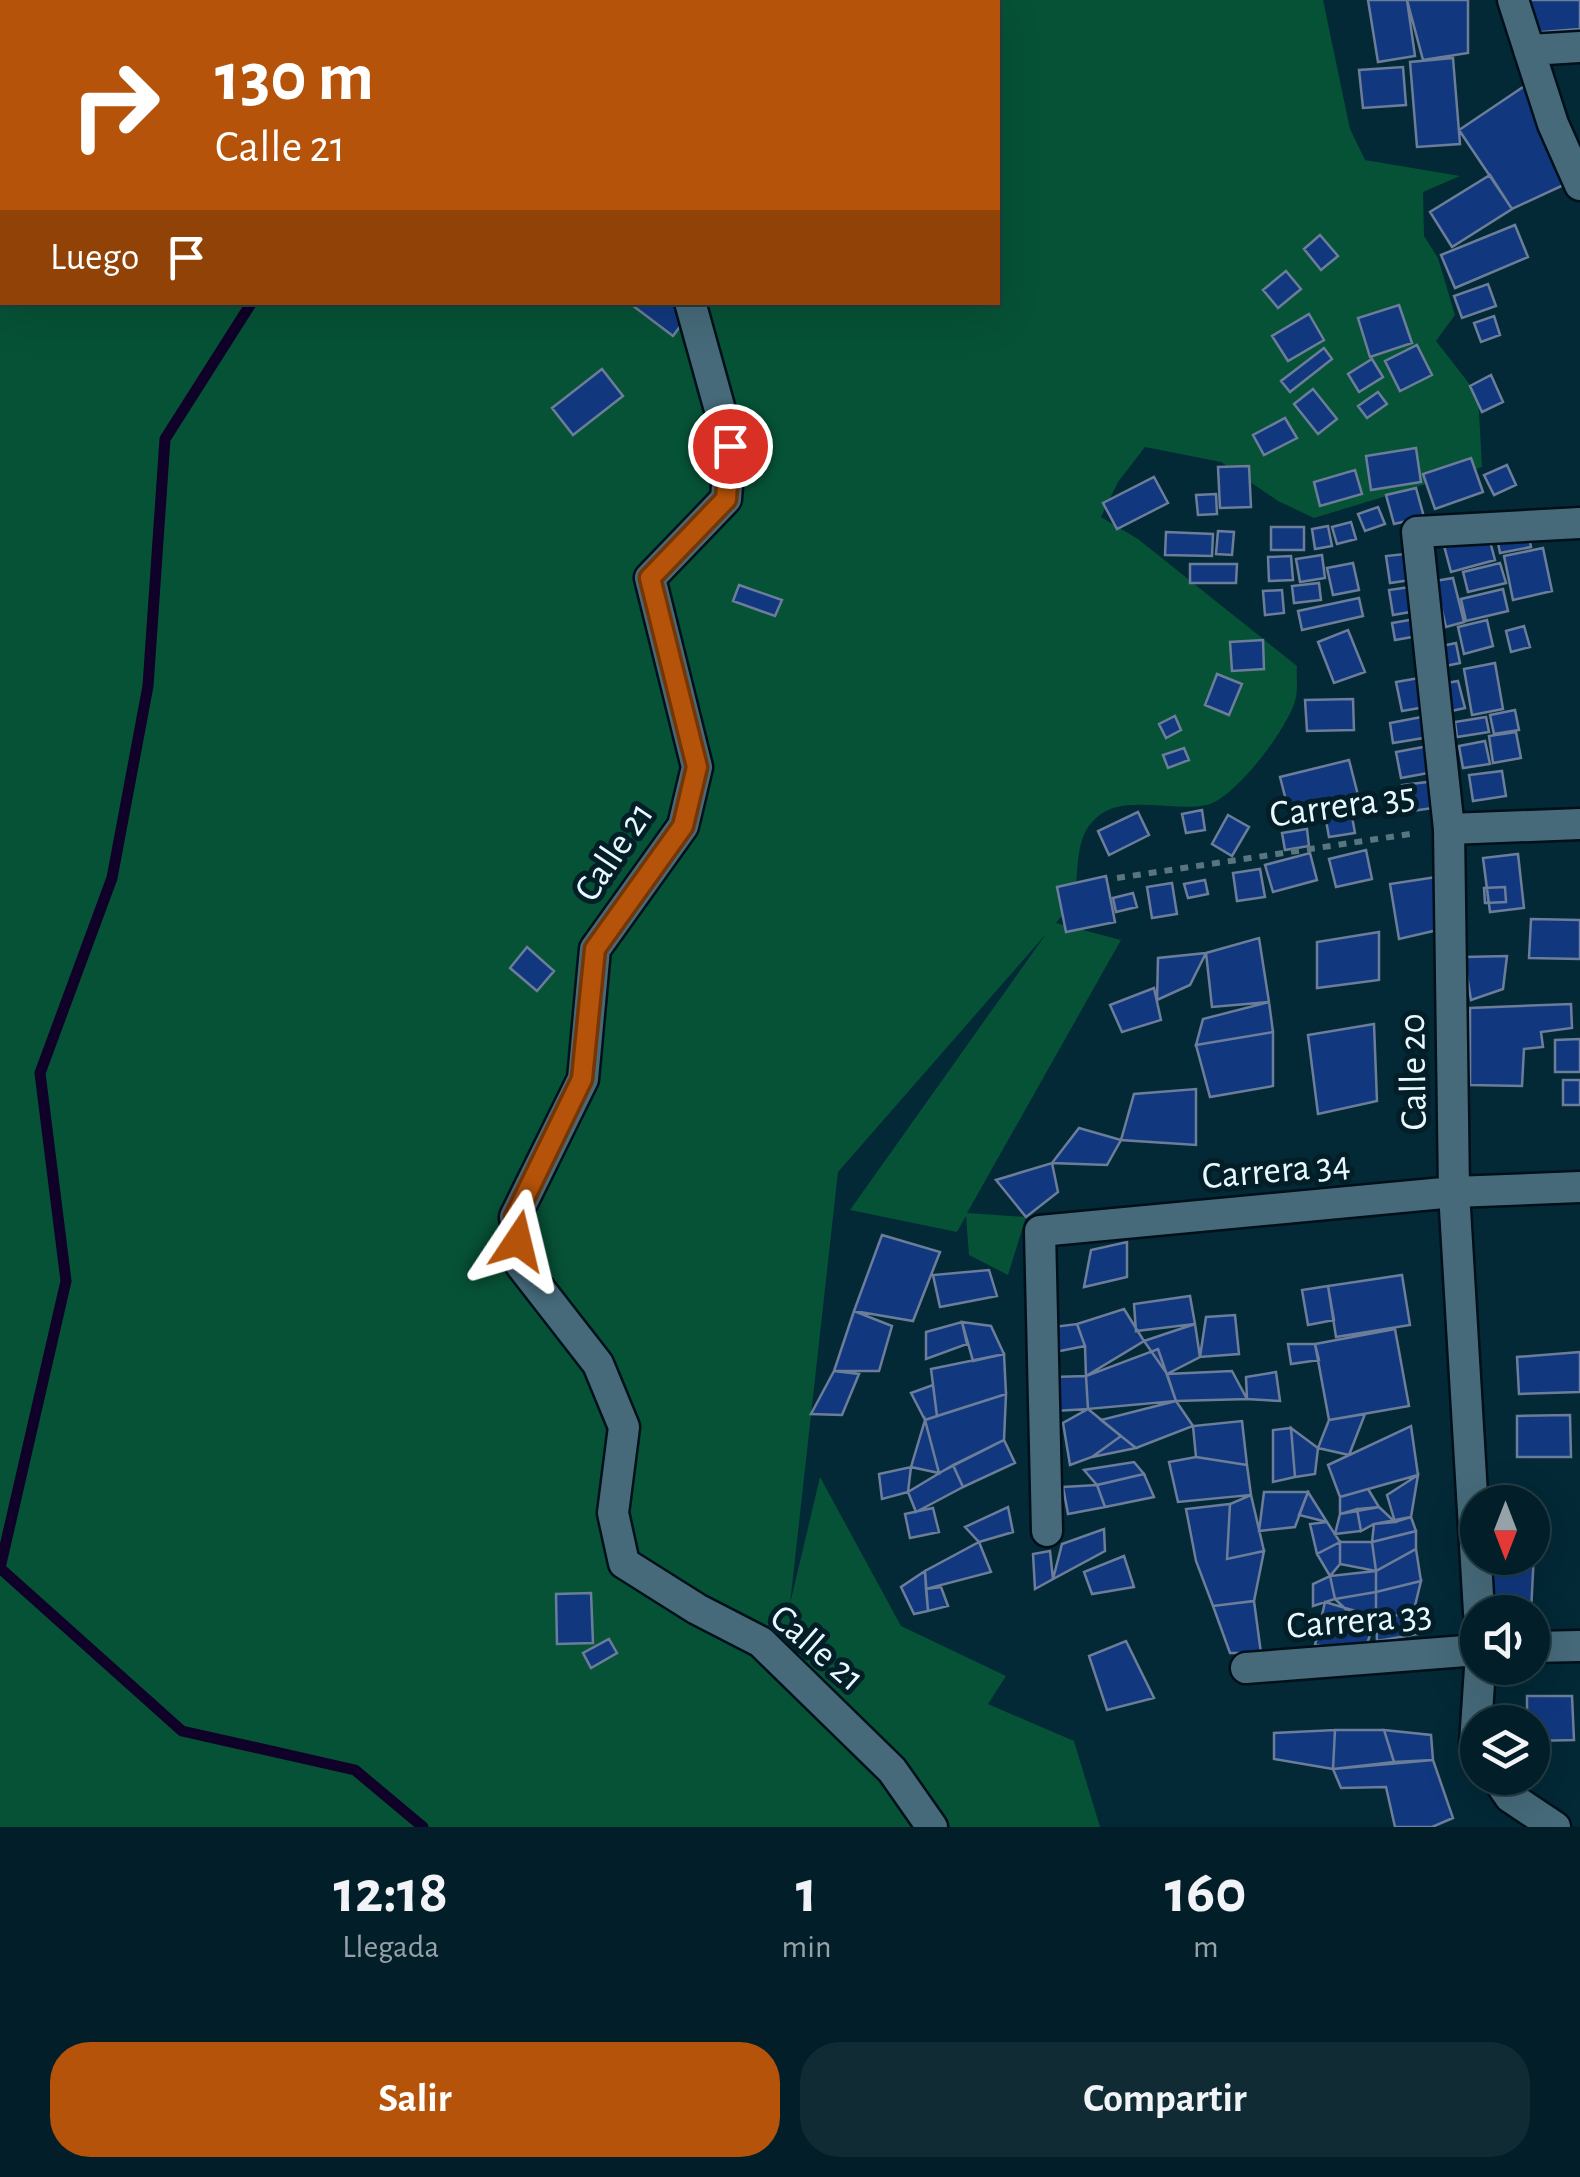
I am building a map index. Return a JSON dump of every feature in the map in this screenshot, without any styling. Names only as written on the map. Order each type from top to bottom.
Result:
[{"type":"street","points":[[1513,0],[1553,124],[1580,186]]},
{"type":"street","points":[[1529,50],[1580,47]]},
{"type":"street","name":"Calle 21","points":[[691,305],[730,446],[726,499],[650,578],[697,767],[683,826],[595,949],[582,1079],[515,1217],[521,1265],[598,1364],[624,1427],[614,1513],[624,1563],[696,1609],[761,1642],[892,1770],[932,1827]]},
{"type":"street","name":"Calle 20","points":[[1478,1595],[1454,1192],[1450,829],[1417,532],[1580,523]]},
{"type":"street","name":"Carrera 35","points":[[1450,829],[1580,824]]},
{"type":"street","name":"Carrera 34","points":[[1047,1531],[1040,1230],[1454,1192],[1580,1187]]},
{"type":"street","points":[[1550,1647],[1580,1646]]},
{"type":"street","name":"Carrera 33","points":[[1246,1668],[1460,1651]]},
{"type":"street","points":[[1509,1795],[1555,1827]]},
{"type":"path","name":"Carrera 35","points":[[1117,878],[1450,829]]},
{"type":"green space","points":[[1000,0],[1323,0],[1350,129],[1365,160],[1460,176],[1423,192],[1424,236],[1438,258],[1455,315],[1436,341],[1478,395],[1482,467],[1314,518],[1278,501],[1221,462],[1145,447],[1118,482],[1101,517],[1138,539],[1297,666],[1297,693],[1284,724],[1261,758],[1221,798],[1197,806],[1121,806],[1096,818],[1084,836],[1074,898],[1056,923],[1121,940],[967,1213],[1026,1217],[1008,1275],[969,1255],[966,1216],[957,1232],[850,1210],[1046,934],[838,1172],[790,1604],[820,1477],[901,1626],[1006,1676],[988,1704],[1074,1741],[1100,1827],[0,1827],[0,305],[1000,305]]},
{"type":"building","points":[[1368,0],[1407,0],[1415,56],[1378,62]]},
{"type":"building","points":[[1407,0],[1468,0],[1468,53],[1423,60]]},
{"type":"building","points":[[1526,0],[1580,0],[1580,29],[1529,33]]},
{"type":"building","points":[[1453,58],[1460,144],[1417,147],[1410,62]]},
{"type":"building","points":[[1403,67],[1406,105],[1363,108],[1359,70]]},
{"type":"building","points":[[1529,83],[1570,182],[1512,209],[1459,130]]},
{"type":"building","points":[[1490,175],[1512,209],[1452,247],[1430,212]]},
{"type":"building","points":[[1515,225],[1528,257],[1455,288],[1441,255]]},
{"type":"building","points":[[1320,235],[1338,256],[1321,270],[1304,249]]},
{"type":"building","points":[[1286,271],[1301,289],[1278,308],[1263,290]]},
{"type":"building","points":[[1488,284],[1496,306],[1462,318],[1454,296]]},
{"type":"building","points":[[632,305],[680,305],[690,313],[673,336]]},
{"type":"building","points":[[1399,305],[1412,343],[1370,357],[1358,318]]},
{"type":"building","points":[[1309,314],[1324,340],[1288,361],[1272,336]]},
{"type":"building","points":[[1494,316],[1500,335],[1481,342],[1474,323]]},
{"type":"building","points":[[1417,345],[1432,375],[1400,391],[1385,361]]},
{"type":"building","points":[[1324,348],[1332,359],[1290,392],[1281,381]]},
{"type":"building","points":[[1372,359],[1383,377],[1359,392],[1348,374]]},
{"type":"building","points":[[602,369],[623,396],[573,435],[552,408]]},
{"type":"building","points":[[1491,375],[1503,402],[1482,412],[1470,386]]},
{"type":"building","points":[[1313,389],[1337,419],[1318,434],[1294,404]]},
{"type":"building","points":[[1378,392],[1387,404],[1367,418],[1358,406]]},
{"type":"building","points":[[1285,418],[1297,438],[1264,455],[1253,435]]},
{"type":"building","points":[[1416,448],[1421,482],[1371,490],[1366,456]]},
{"type":"building","points":[[1471,458],[1483,492],[1435,509],[1423,474]]},
{"type":"building","points":[[1507,465],[1516,485],[1494,495],[1484,475]]},
{"type":"building","points":[[1249,466],[1251,507],[1220,508],[1218,467]]},
{"type":"building","points":[[1355,470],[1362,494],[1320,506],[1314,482]]},
{"type":"building","points":[[1154,477],[1168,503],[1117,529],[1103,503]]},
{"type":"building","points":[[1416,488],[1424,517],[1394,524],[1386,495]]},
{"type":"building","points":[[1216,494],[1217,514],[1198,515],[1196,495]]},
{"type":"building","points":[[1378,507],[1385,524],[1365,531],[1358,514]]},
{"type":"building","points":[[1351,522],[1356,539],[1337,544],[1332,527]]},
{"type":"building","points":[[1328,526],[1332,546],[1315,549],[1312,529]]},
{"type":"building","points":[[1271,527],[1304,527],[1304,550],[1271,550]]},
{"type":"building","points":[[1527,527],[1531,547],[1500,553],[1496,533]]},
{"type":"building","points":[[1487,530],[1495,560],[1451,572],[1443,542]]},
{"type":"building","points":[[1218,531],[1234,532],[1232,555],[1216,554]]},
{"type":"building","points":[[1166,532],[1213,534],[1212,556],[1165,555]]},
{"type":"building","points":[[1543,548],[1552,591],[1513,600],[1504,556]]},
{"type":"building","points":[[1414,553],[1418,579],[1390,583],[1386,556]]},
{"type":"building","points":[[1322,555],[1325,578],[1300,582],[1296,559]]},
{"type":"building","points":[[1291,556],[1293,580],[1269,581],[1268,557]]},
{"type":"building","points":[[1353,563],[1359,590],[1333,595],[1327,568]]},
{"type":"building","points":[[1500,563],[1506,583],[1468,592],[1463,572]]},
{"type":"building","points":[[1190,564],[1237,564],[1236,583],[1190,583]]},
{"type":"building","points":[[1453,578],[1464,622],[1446,627],[1435,581]]},
{"type":"building","points":[[1319,583],[1321,600],[1294,603],[1292,586]]},
{"type":"building","points":[[739,585],[782,600],[775,616],[733,601]]},
{"type":"building","points":[[1417,586],[1422,610],[1393,615],[1389,590]]},
{"type":"building","points":[[1503,589],[1508,611],[1466,621],[1461,599]]},
{"type":"building","points":[[1282,590],[1284,613],[1265,615],[1263,591]]},
{"type":"building","points":[[1359,598],[1363,616],[1302,630],[1298,611]]},
{"type":"building","points":[[1421,618],[1424,635],[1395,640],[1392,623]]},
{"type":"building","points":[[1487,620],[1493,646],[1464,654],[1458,627]]},
{"type":"building","points":[[1524,626],[1530,647],[1511,652],[1506,631]]},
{"type":"building","points":[[1348,630],[1365,672],[1334,683],[1318,642]]},
{"type":"building","points":[[1263,640],[1264,669],[1232,671],[1230,642]]},
{"type":"building","points":[[1456,643],[1460,663],[1436,668],[1432,648]]},
{"type":"building","points":[[1495,663],[1503,709],[1472,715],[1464,669]]},
{"type":"building","points":[[1217,674],[1242,684],[1229,715],[1205,705]]},
{"type":"building","points":[[1425,677],[1431,706],[1402,711],[1396,682]]},
{"type":"building","points":[[1458,681],[1465,708],[1447,712],[1441,684]]},
{"type":"building","points":[[1353,699],[1354,730],[1307,731],[1305,700]]},
{"type":"building","points":[[1515,710],[1519,730],[1494,734],[1490,715]]},
{"type":"building","points":[[1432,715],[1436,736],[1393,743],[1390,723]]},
{"type":"building","points":[[1175,716],[1181,730],[1166,738],[1159,724]]},
{"type":"building","points":[[1486,717],[1489,732],[1457,737],[1455,722]]},
{"type":"building","points":[[1516,732],[1521,758],[1493,763],[1489,736]]},
{"type":"building","points":[[1485,741],[1490,764],[1463,768],[1459,746]]},
{"type":"building","points":[[1434,745],[1439,771],[1401,778],[1396,752]]},
{"type":"building","points":[[1184,748],[1189,760],[1168,768],[1163,755]]},
{"type":"building","points":[[1349,760],[1359,799],[1290,816],[1280,777]]},
{"type":"building","points":[[1502,771],[1506,796],[1473,801],[1469,775]]},
{"type":"building","points":[[1436,781],[1440,807],[1405,812],[1402,785]]},
{"type":"building","points":[[1202,810],[1205,830],[1186,833],[1182,814]]},
{"type":"building","points":[[1351,811],[1355,833],[1329,837],[1325,815]]},
{"type":"building","points":[[1138,812],[1149,835],[1109,855],[1098,831]]},
{"type":"building","points":[[1228,815],[1249,827],[1232,856],[1212,844]]},
{"type":"building","points":[[1307,829],[1309,846],[1285,850],[1282,833]]},
{"type":"building","points":[[1366,850],[1372,879],[1336,887],[1329,859]]},
{"type":"building","points":[[1310,853],[1317,880],[1273,892],[1265,865]]},
{"type":"building","points":[[1518,854],[1524,908],[1490,912],[1483,858]]},
{"type":"building","points":[[1260,869],[1265,897],[1237,901],[1233,873]]},
{"type":"building","points":[[1106,876],[1115,922],[1066,932],[1057,887]]},
{"type":"building","points":[[1443,876],[1442,929],[1399,939],[1390,884]]},
{"type":"building","points":[[1205,880],[1208,894],[1188,898],[1184,884]]},
{"type":"building","points":[[1172,883],[1177,914],[1152,918],[1147,887]]},
{"type":"building","points":[[1505,887],[1506,902],[1485,903],[1484,888]]},
{"type":"building","points":[[1133,893],[1137,907],[1116,912],[1113,898]]},
{"type":"building","points":[[1531,919],[1580,920],[1580,959],[1529,958]]},
{"type":"building","points":[[1379,932],[1379,980],[1317,988],[1317,942]]},
{"type":"building","points":[[1259,938],[1269,1002],[1212,1007],[1206,953]]},
{"type":"building","points":[[527,947],[554,971],[537,991],[510,968]]},
{"type":"building","points":[[1206,953],[1190,985],[1157,1000],[1158,958]]},
{"type":"building","points":[[1507,956],[1503,989],[1471,1000],[1464,957]]},
{"type":"building","points":[[1154,988],[1161,1020],[1122,1032],[1110,1005]]},
{"type":"building","points":[[1269,1002],[1273,1032],[1196,1045],[1203,1019]]},
{"type":"building","points":[[1571,1004],[1572,1028],[1541,1032],[1543,1047],[1524,1049],[1522,1086],[1470,1085],[1470,1008]]},
{"type":"building","points":[[1374,1024],[1377,1101],[1318,1114],[1308,1035]]},
{"type":"building","points":[[1273,1032],[1273,1086],[1210,1097],[1196,1045]]},
{"type":"building","points":[[1580,1039],[1580,1072],[1555,1072],[1555,1040]]},
{"type":"building","points":[[1563,1080],[1580,1080],[1580,1105],[1563,1105]]},
{"type":"building","points":[[1196,1089],[1196,1145],[1121,1140],[1134,1094]]},
{"type":"building","points":[[1079,1128],[1121,1140],[1107,1165],[1052,1163]]},
{"type":"building","points":[[1052,1163],[1058,1192],[1026,1217],[996,1180]]},
{"type":"building","points":[[882,1235],[940,1252],[913,1321],[854,1311]]},
{"type":"building","points":[[1127,1242],[1127,1277],[1084,1287],[1091,1250]]},
{"type":"building","points":[[989,1270],[997,1296],[940,1307],[933,1275]]},
{"type":"building","points":[[1402,1275],[1410,1325],[1336,1337],[1328,1286]]},
{"type":"building","points":[[1328,1286],[1334,1320],[1308,1325],[1302,1290]]},
{"type":"building","points":[[1190,1296],[1195,1324],[1136,1331],[1134,1304]]},
{"type":"building","points":[[1124,1309],[1144,1341],[1086,1376],[1085,1346],[1077,1324]]},
{"type":"building","points":[[854,1311],[892,1326],[879,1371],[834,1371]]},
{"type":"building","points":[[1235,1315],[1239,1354],[1200,1357],[1206,1317]]},
{"type":"building","points":[[962,1322],[967,1344],[926,1359],[926,1332]]},
{"type":"building","points":[[962,1322],[991,1326],[1004,1354],[973,1361]]},
{"type":"building","points":[[1077,1324],[1085,1346],[1055,1352],[1053,1327]]},
{"type":"building","points":[[1195,1324],[1200,1357],[1167,1374],[1144,1341]]},
{"type":"building","points":[[1395,1329],[1409,1406],[1329,1420],[1315,1344]]},
{"type":"building","points":[[1288,1344],[1315,1344],[1319,1360],[1291,1364]]},
{"type":"building","points":[[1158,1349],[1176,1401],[1088,1409],[1086,1376]]},
{"type":"building","points":[[1580,1352],[1580,1392],[1519,1394],[1517,1357]]},
{"type":"building","points":[[1004,1354],[1006,1394],[937,1416],[931,1369]]},
{"type":"building","points":[[834,1371],[859,1374],[842,1415],[811,1414]]},
{"type":"building","points":[[1232,1371],[1247,1399],[1176,1401],[1167,1374]]},
{"type":"building","points":[[1276,1372],[1280,1401],[1247,1399],[1246,1377]]},
{"type":"building","points":[[1086,1376],[1088,1409],[1055,1411],[1053,1377]]},
{"type":"building","points":[[933,1385],[937,1416],[925,1420],[911,1393]]},
{"type":"building","points":[[1006,1394],[1004,1440],[939,1473],[925,1420]]},
{"type":"building","points":[[1176,1401],[1193,1426],[1136,1448],[1101,1420]]},
{"type":"building","points":[[1088,1409],[1121,1436],[1092,1457],[1070,1465],[1063,1423]]},
{"type":"building","points":[[1365,1414],[1349,1455],[1318,1448],[1329,1420]]},
{"type":"building","points":[[1570,1415],[1571,1457],[1517,1457],[1517,1416]]},
{"type":"building","points":[[925,1420],[939,1473],[911,1467]]},
{"type":"building","points":[[1242,1421],[1247,1465],[1196,1457],[1193,1426]]},
{"type":"building","points":[[1411,1426],[1418,1475],[1340,1497],[1328,1465]]},
{"type":"building","points":[[1291,1428],[1295,1477],[1273,1482],[1273,1430]]},
{"type":"building","points":[[1291,1428],[1318,1448],[1315,1474],[1295,1477]]},
{"type":"building","points":[[1121,1436],[1136,1448],[1092,1457]]},
{"type":"building","points":[[1004,1440],[1015,1463],[963,1487],[953,1465]]},
{"type":"building","points":[[1196,1457],[1247,1465],[1251,1495],[1178,1502],[1169,1462]]},
{"type":"building","points":[[1134,1462],[1144,1474],[1097,1485],[1084,1470]]},
{"type":"building","points":[[953,1465],[963,1487],[916,1512],[908,1492]]},
{"type":"building","points":[[911,1467],[908,1492],[882,1499],[879,1474]]},
{"type":"building","points":[[1144,1474],[1154,1497],[1105,1507],[1097,1485]]},
{"type":"building","points":[[1418,1475],[1411,1517],[1395,1522],[1387,1495]]},
{"type":"building","points":[[1097,1485],[1105,1507],[1068,1514],[1063,1487]]},
{"type":"building","points":[[1368,1489],[1379,1507],[1340,1514],[1340,1497]]},
{"type":"building","points":[[1264,1492],[1308,1492],[1295,1527],[1259,1531]]},
{"type":"building","points":[[1308,1492],[1327,1522],[1299,1515]]},
{"type":"building","points":[[1251,1495],[1264,1551],[1227,1559],[1230,1504]]},
{"type":"building","points":[[1230,1504],[1227,1559],[1264,1551],[1254,1601],[1213,1606],[1196,1561],[1186,1509]]},
{"type":"building","points":[[1008,1507],[1013,1532],[979,1542],[965,1527]]},
{"type":"building","points":[[1379,1507],[1395,1522],[1374,1524],[1361,1531],[1357,1509]]},
{"type":"building","points":[[933,1508],[939,1532],[910,1538],[905,1514]]},
{"type":"building","points":[[1357,1509],[1361,1531],[1335,1534],[1340,1514]]},
{"type":"building","points":[[1411,1517],[1416,1531],[1372,1542],[1374,1524]]},
{"type":"building","points":[[1327,1522],[1340,1542],[1317,1554],[1310,1524]]},
{"type":"building","points":[[1104,1529],[1105,1551],[1053,1579],[1062,1544]]},
{"type":"building","points":[[1416,1531],[1416,1549],[1376,1571],[1372,1542]]},
{"type":"building","points":[[979,1542],[991,1572],[926,1589],[925,1571]]},
{"type":"building","points":[[1340,1542],[1372,1542],[1376,1571],[1340,1564]]},
{"type":"building","points":[[1340,1542],[1340,1564],[1330,1576],[1317,1554]]},
{"type":"building","points":[[1416,1549],[1421,1581],[1376,1592],[1376,1571]]},
{"type":"building","points":[[1050,1551],[1053,1579],[1035,1589],[1033,1554]]},
{"type":"building","points":[[1124,1556],[1134,1587],[1092,1594],[1084,1572]]},
{"type":"building","points":[[925,1571],[928,1611],[914,1614],[901,1587]]},
{"type":"building","points":[[1376,1571],[1376,1592],[1335,1599],[1330,1576]]},
{"type":"building","points":[[1493,1575],[1533,1575],[1532,1595],[1492,1595]]},
{"type":"building","points":[[1330,1576],[1335,1599],[1313,1606],[1313,1584]]},
{"type":"building","points":[[1421,1581],[1413,1614],[1376,1617],[1376,1592]]},
{"type":"building","points":[[941,1587],[948,1606],[928,1611],[926,1589]]},
{"type":"building","points":[[1376,1592],[1376,1617],[1359,1622],[1335,1599]]},
{"type":"building","points":[[591,1593],[593,1643],[557,1644],[556,1594]]},
{"type":"building","points":[[1254,1601],[1261,1653],[1230,1653],[1213,1606]]},
{"type":"building","points":[[1325,1602],[1376,1617],[1364,1653],[1315,1645]]},
{"type":"building","points":[[1413,1614],[1418,1634],[1377,1641],[1376,1617]]},
{"type":"building","points":[[609,1639],[617,1653],[591,1668],[583,1653]]},
{"type":"building","points":[[1126,1641],[1154,1698],[1107,1710],[1089,1656]]},
{"type":"building","points":[[1527,1696],[1572,1696],[1574,1740],[1550,1741],[1550,1705],[1527,1705]]},
{"type":"building","points":[[1335,1730],[1333,1769],[1274,1759],[1274,1733]]},
{"type":"building","points":[[1335,1730],[1384,1730],[1394,1762],[1333,1769]]},
{"type":"building","points":[[1384,1730],[1431,1735],[1433,1760],[1394,1762]]},
{"type":"building","points":[[1433,1760],[1453,1818],[1432,1827],[1395,1827],[1386,1787],[1341,1788],[1333,1769]]},
{"type":"waterway","points":[[250,305],[165,439],[148,686],[112,878],[40,1073],[66,1281],[0,1568],[182,1731],[355,1770],[423,1827]]},
{"type":"route","points":[[518,1241],[515,1217],[582,1079],[595,949],[683,826],[697,767],[650,578],[726,499],[730,446]]}]
